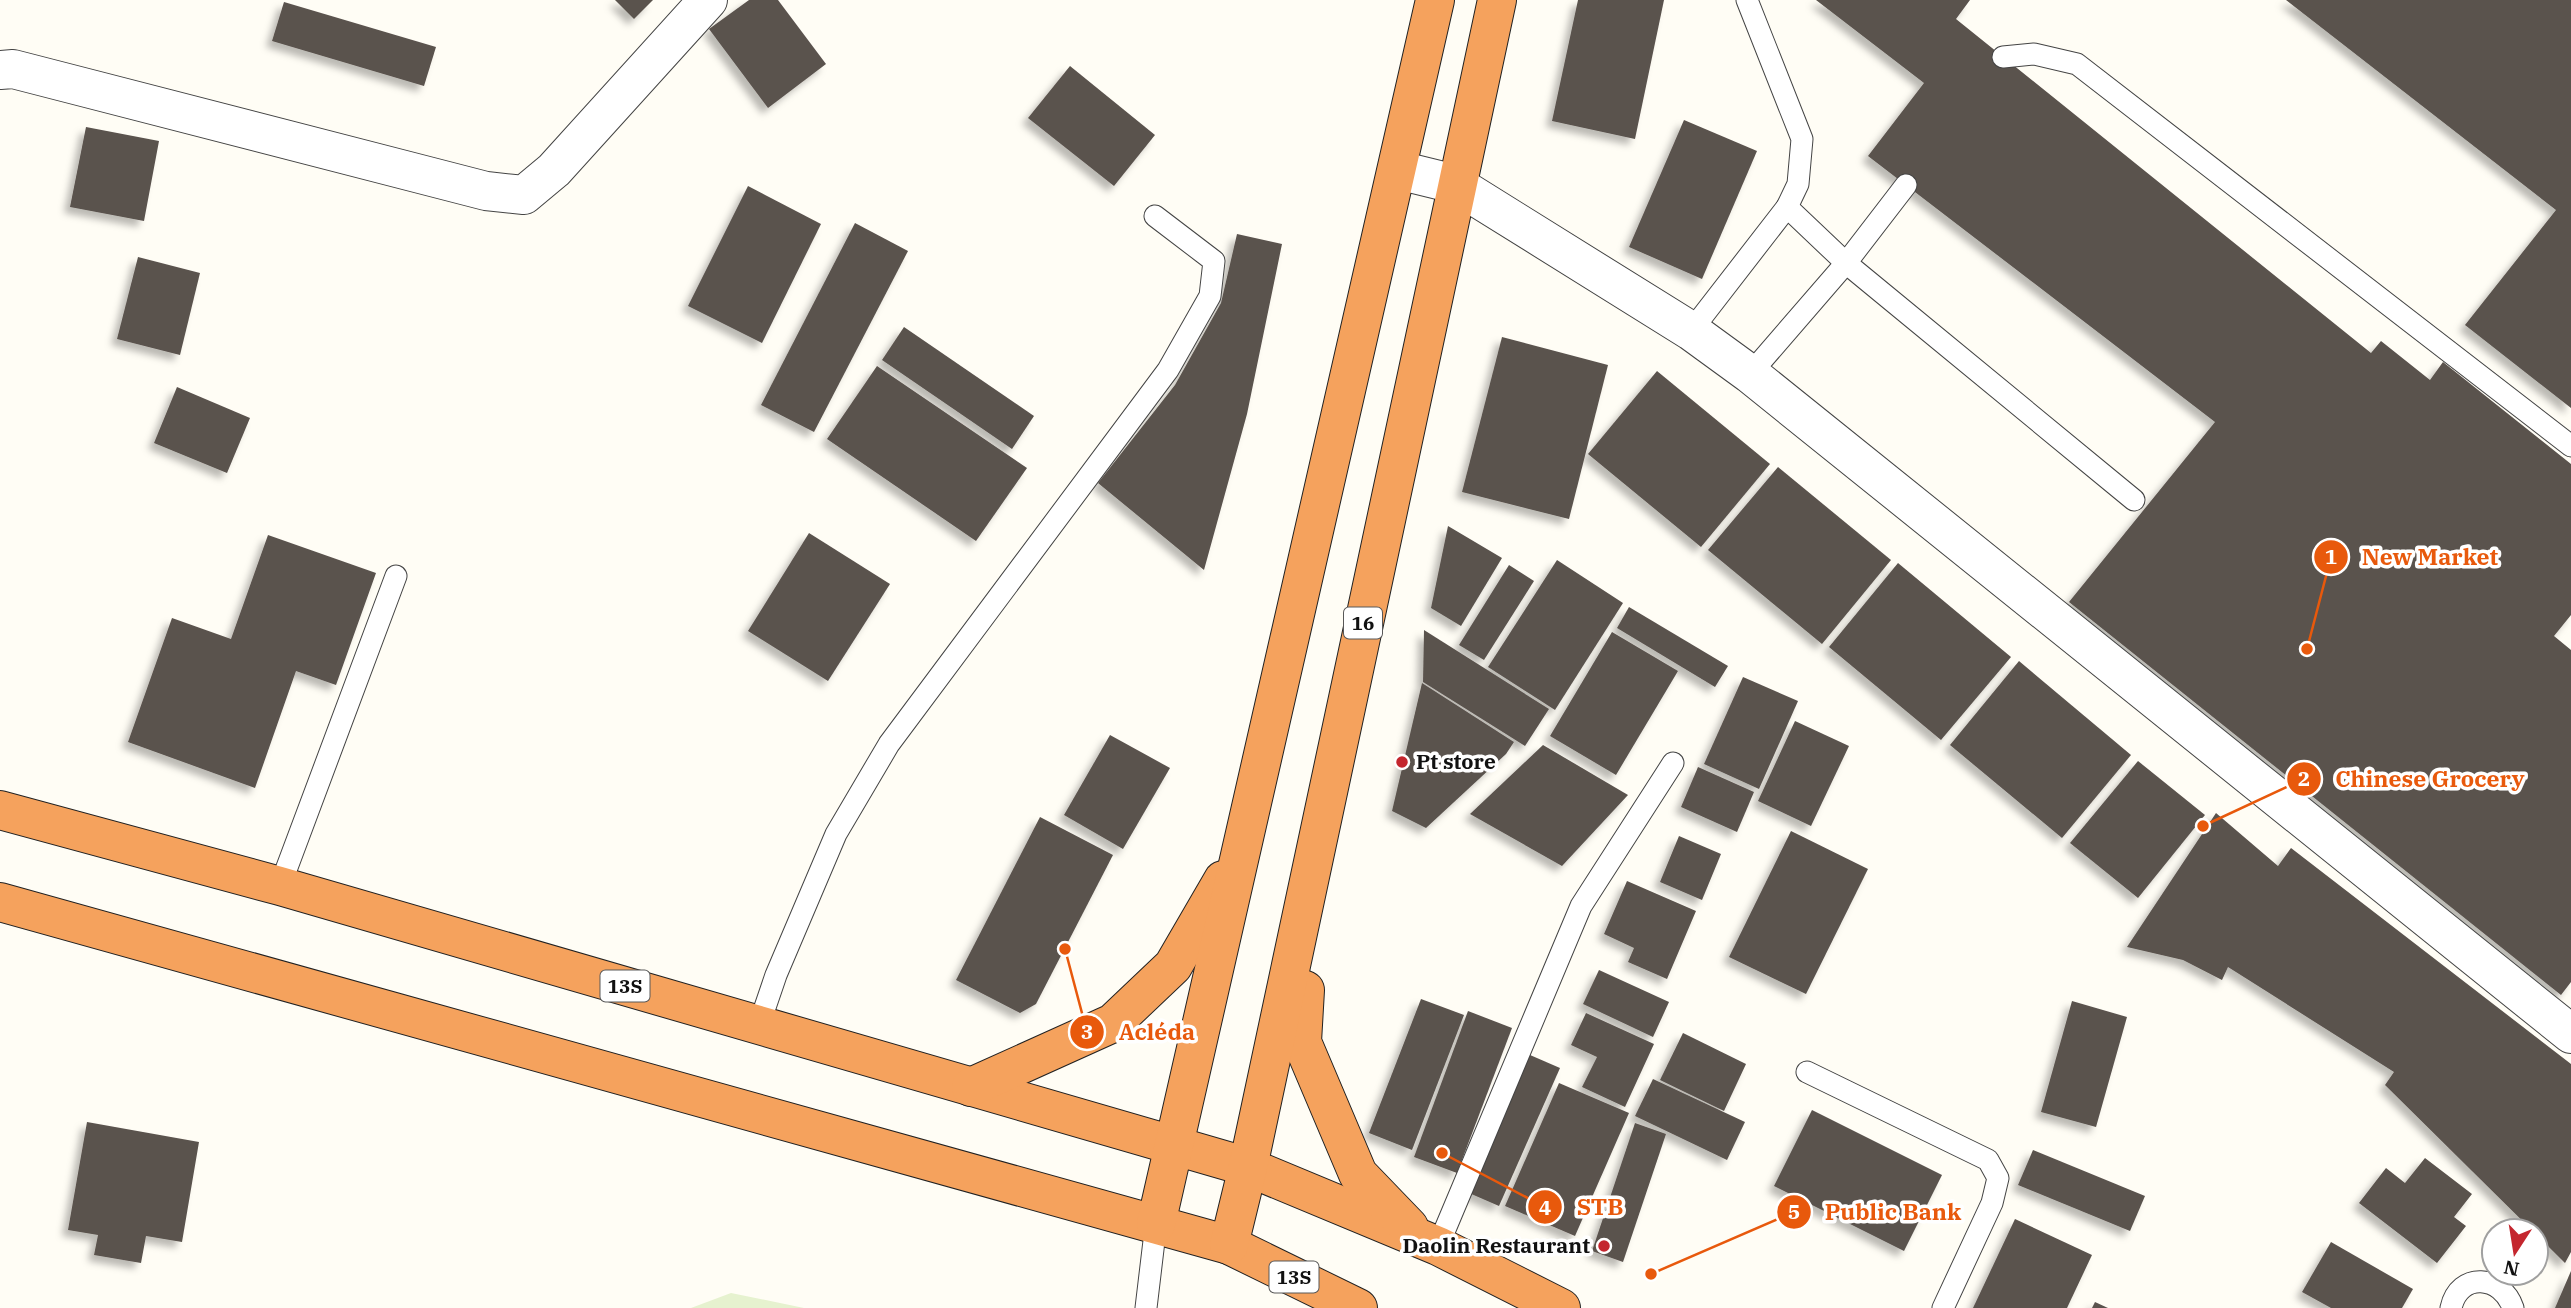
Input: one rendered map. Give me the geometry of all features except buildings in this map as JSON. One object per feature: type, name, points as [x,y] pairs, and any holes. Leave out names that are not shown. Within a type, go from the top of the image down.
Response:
[{"type":"highway","points":[[1156,1224],[1398,170],[1434,0]]},
{"type":"highway","name":"16","points":[[1229,1245],[1248,1167],[1455,184],[1497,0]]},
{"type":"highway","name":"13S","points":[[0,810],[280,886],[1248,1167],[1429,1242],[1561,1308]]},
{"type":"highway","points":[[971,1087],[1113,1023],[1173,966],[1243,841]]},
{"type":"highway","points":[[1312,866],[1302,1042],[1358,1174],[1429,1242]]},
{"type":"highway","name":"13S","points":[[0,902],[1229,1245],[1358,1308]]},
{"type":"street","points":[[0,71],[13,69],[486,191],[524,195],[554,170],[708,0]]},
{"type":"street","points":[[1398,170],[1455,184],[1691,331],[1750,374],[2571,1034]]},
{"type":"lane","points":[[1691,331],[1787,207],[1798,184],[1802,139],[1747,0]]},
{"type":"lane","points":[[2003,57],[2034,54],[2077,65],[2571,446]]},
{"type":"lane","points":[[1750,374],[1846,262],[1906,185]]},
{"type":"lane","points":[[1787,207],[1846,262],[2134,500]]},
{"type":"lane","points":[[759,1025],[776,975],[836,834],[889,744],[1168,370],[1210,296],[1214,261],[1155,216]]},
{"type":"lane","points":[[280,886],[396,576]]},
{"type":"lane","points":[[1429,1242],[1581,906],[1672,763]]},
{"type":"lane","points":[[1807,1072],[1989,1160],[1998,1178],[1992,1203],[1943,1308]]},
{"type":"lane","points":[[1146,1308],[1156,1224]]},
{"type":"lane","points":[[2451,1308],[2458,1293],[2465,1286],[2486,1281],[2505,1290],[2513,1308]]},
{"type":"green space","points":[[731,1293],[804,1308],[691,1308]]},
{"type":"place","name":"New Market","points":[[2307,649]]},
{"type":"place","name":"Pt store","points":[[1402,762]]},
{"type":"place","name":"Chinese Grocery","points":[[2203,826]]},
{"type":"place","name":"Acléda","points":[[1065,949]]},
{"type":"place","name":"STB","points":[[1442,1153]]},
{"type":"place","name":"Daolin Restaurant","points":[[1604,1246]]},
{"type":"place","name":"Public Bank","points":[[1651,1274]]}]
